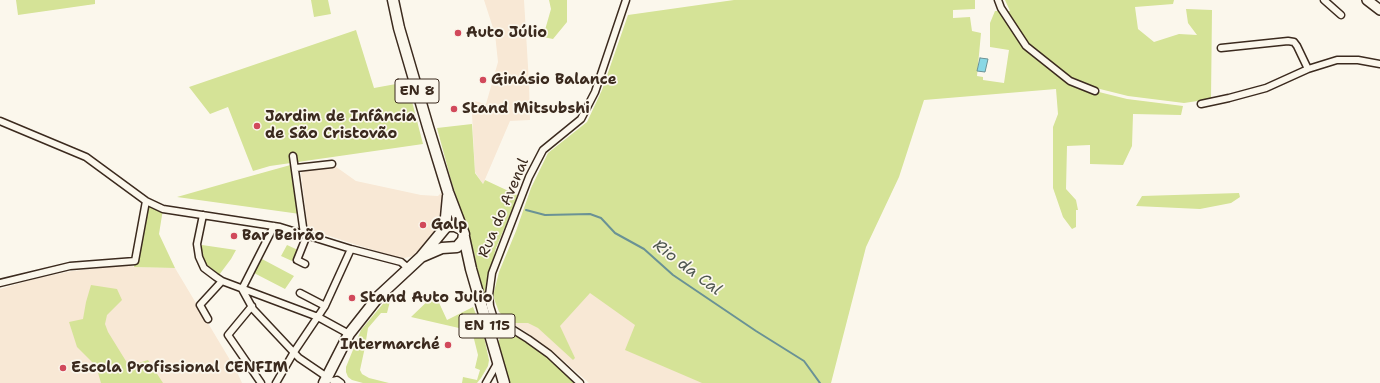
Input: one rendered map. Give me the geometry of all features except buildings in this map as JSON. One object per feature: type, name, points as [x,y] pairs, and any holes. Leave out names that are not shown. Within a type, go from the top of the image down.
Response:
[{"type":"main road","name":"EN 8","points":[[392,0],[448,192],[463,233]]},
{"type":"main road","name":"EN 8","points":[[448,192],[442,239],[446,245],[452,247]]},
{"type":"main road","points":[[332,382],[346,353],[352,336],[351,332],[379,296],[421,256],[448,226],[455,226],[463,233],[460,245],[421,256]]},
{"type":"main road","name":"EN 115","points":[[463,233],[471,269],[491,324],[504,383]]},
{"type":"main road","name":"EN 115","points":[[452,247],[471,269]]},
{"type":"street","name":"Rua do Avenal","points":[[491,324],[489,295],[492,273],[529,177],[543,150],[581,118],[595,92],[626,0]]},
{"type":"street","points":[[998,0],[1001,8],[1026,46],[1070,81],[1095,91]]},
{"type":"street","points":[[1324,0],[1341,15]]},
{"type":"street","points":[[1368,0],[1380,10]]},
{"type":"street","points":[[1221,48],[1288,40],[1294,42],[1297,46],[1308,69]]},
{"type":"street","points":[[1201,104],[1266,88],[1308,69],[1337,60],[1358,60],[1380,64]]},
{"type":"street","points":[[0,121],[86,157],[146,201],[163,209],[274,226],[401,262],[408,268]]},
{"type":"street","points":[[293,156],[306,235],[297,260],[306,264]]},
{"type":"street","points":[[296,168],[332,164]]},
{"type":"street","points":[[0,283],[70,266],[135,261],[146,201]]},
{"type":"street","points":[[203,215],[197,244],[199,257],[204,268],[222,280],[318,317],[351,332]]},
{"type":"street","points":[[242,288],[274,226]]},
{"type":"street","points":[[276,383],[294,352],[325,306],[351,249]]},
{"type":"street","points":[[208,318],[200,305],[222,280]]},
{"type":"street","points":[[242,288],[252,306],[299,358],[332,382]]},
{"type":"street","points":[[300,293],[325,306]]},
{"type":"street","points":[[252,306],[228,335],[261,383]]},
{"type":"street","points":[[491,324],[504,324],[533,343],[549,354],[580,383]]},
{"type":"street","points":[[486,383],[498,361]]},
{"type":"shaded area","points":[[484,0],[524,0],[530,120],[510,121],[483,184],[475,172],[472,114],[474,101],[486,104],[498,62],[495,34]]},
{"type":"shaded area","points":[[332,164],[356,181],[421,195],[438,196],[442,192],[443,215],[440,227],[413,256],[405,258],[395,257],[308,229],[301,174],[302,170]]},
{"type":"shaded area","points":[[130,265],[134,267],[175,268],[236,370],[242,383],[0,383],[0,289],[34,279],[72,271]]},
{"type":"shaded area","points":[[592,278],[744,383],[589,383],[551,350],[512,323],[528,323]]},
{"type":"green space","points":[[16,0],[95,0],[95,4],[18,15]]},
{"type":"green space","points":[[311,0],[328,0],[331,14],[314,17]]},
{"type":"green space","points":[[549,0],[567,0],[567,22],[553,39],[543,37],[551,9]]},
{"type":"green space","points":[[734,0],[975,0],[975,9],[953,10],[953,18],[970,17],[972,31],[981,33],[977,76],[983,77],[983,80],[1004,83],[1009,50],[990,47],[990,23],[995,11],[1010,11],[1005,0],[1174,0],[1173,4],[1135,7],[1138,29],[1154,42],[1179,34],[1197,35],[1188,23],[1186,9],[1212,10],[1211,99],[1184,103],[1128,96],[1096,88],[1074,78],[1069,80],[1095,91],[1127,99],[1183,106],[1181,115],[1133,114],[1132,146],[1123,165],[1090,164],[1090,145],[1067,146],[1066,189],[1076,200],[1078,210],[1076,210],[1076,227],[1072,229],[1063,217],[1053,188],[1053,127],[1058,114],[1056,89],[924,100],[899,177],[866,247],[831,383],[702,383],[625,350],[635,325],[590,293],[560,326],[575,358],[573,360],[538,328],[528,323],[512,323],[499,312],[493,296],[499,272],[516,231],[531,188],[548,153],[587,122],[602,90],[628,15]]},
{"type":"green space","points":[[356,30],[374,88],[407,82],[423,144],[270,166],[253,171],[228,107],[210,114],[189,87]]},
{"type":"green space","points":[[472,124],[475,173],[483,184],[485,180],[517,195],[496,248],[486,284],[485,296],[491,315],[489,316],[482,293],[474,252],[451,180],[437,128]]},
{"type":"green space","points":[[294,164],[300,214],[177,197],[233,181]]},
{"type":"green space","points":[[1239,193],[1240,197],[1231,203],[1200,209],[1136,206],[1142,196]]},
{"type":"green space","points":[[146,201],[163,209],[159,234],[175,268],[134,267]]},
{"type":"green space","points":[[202,245],[236,250],[219,275],[206,264],[201,251]]},
{"type":"green space","points":[[287,245],[298,250],[292,261],[281,256]]},
{"type":"green space","points":[[262,259],[294,276],[285,289],[254,273]]},
{"type":"green space","points":[[91,285],[117,289],[122,300],[107,315],[105,324],[108,332],[129,366],[148,360],[163,383],[101,383],[96,366],[77,347],[69,322],[83,319]]},
{"type":"green space","points":[[435,294],[447,320],[473,307],[483,332],[489,360],[488,366],[477,383],[462,383],[463,377],[477,380],[480,370],[475,368],[478,355],[472,331],[411,317]]},
{"type":"green space","points":[[387,299],[390,301],[387,313],[381,313],[368,328],[360,370],[362,374],[369,378],[389,383],[363,383],[352,380],[348,377],[346,367],[361,330]]},
{"type":"green space","points":[[512,335],[522,338],[546,355],[576,383],[509,383],[498,342],[501,336]]},
{"type":"water","points":[[980,58],[988,59],[985,72],[977,71]]},
{"type":"waterway","name":"Rio da Cal","points":[[526,210],[545,215],[590,214],[601,218],[615,233],[644,249],[673,275],[756,331],[804,361],[820,383]]},
{"type":"place","name":"Auto Júlio","points":[[458,33]]},
{"type":"place","name":"Ginásio Balance","points":[[483,80]]},
{"type":"place","name":"Stand Mitsubshi","points":[[454,109]]},
{"type":"place","name":"Jardim de Infância de São Cristovão","points":[[257,126]]},
{"type":"place","name":"Galp","points":[[423,225]]},
{"type":"place","name":"Bar Beirão","points":[[234,236]]},
{"type":"place","name":"Stand Auto Julio","points":[[352,298]]},
{"type":"place","name":"Intermarché","points":[[448,345]]},
{"type":"place","name":"Escola Profissional CENFIM","points":[[63,368]]}]
